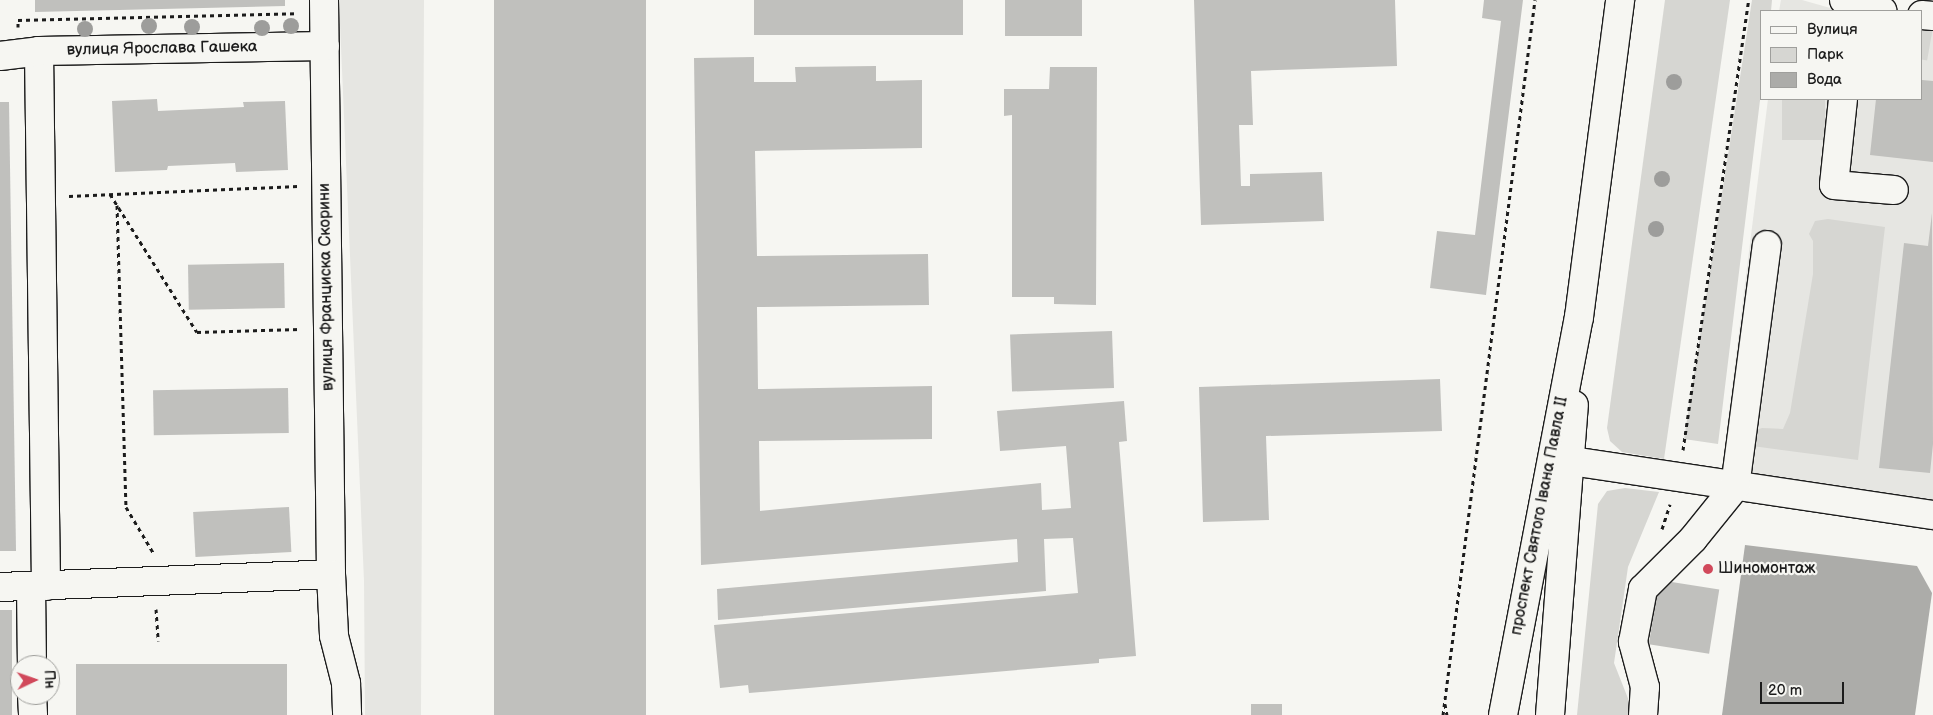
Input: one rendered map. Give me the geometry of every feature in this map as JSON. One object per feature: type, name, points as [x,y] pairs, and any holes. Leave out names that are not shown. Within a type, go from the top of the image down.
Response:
[{"type":"main road","name":"вулиця Франциска Скорини","points":[[324,0],[330,574],[334,636],[346,683],[347,715]]},
{"type":"main road","name":"проспект Святого Івана Павла II","points":[[1503,715],[1579,317],[1620,0]]},
{"type":"main road","points":[[1849,5],[1876,10]]},
{"type":"main road","name":"вулиця Ярослава Гашека","points":[[0,56],[39,51],[325,46]]},
{"type":"main road","points":[[33,655],[39,586],[39,51]]},
{"type":"main road","points":[[1843,100],[1834,185],[1894,190]]},
{"type":"main road","points":[[1644,715],[1645,687],[1633,642],[1643,589],[1693,539],[1735,487],[1767,244]]},
{"type":"main road","name":"проспект Святого Івана Павла II","points":[[1550,715],[1571,461],[1579,317]]},
{"type":"main road","points":[[1571,461],[1735,487],[1933,515]]},
{"type":"main road","points":[[0,587],[330,574]]},
{"type":"path","points":[[1443,715],[1534,0]]},
{"type":"path","points":[[1682,454],[1749,0]]},
{"type":"path","points":[[18,20],[299,13]]},
{"type":"path","points":[[75,195],[292,186]]},
{"type":"path","points":[[110,194],[197,332],[306,329]]},
{"type":"path","points":[[117,204],[126,507],[169,580]]},
{"type":"path","points":[[1444,698],[1447,715]]},
{"type":"shaded area","points":[[339,0],[424,0],[421,715],[365,715],[364,581]]},
{"type":"shaded area","points":[[1781,0],[1802,0],[1837,10],[1779,10]]},
{"type":"shaded area","points":[[1923,24],[1933,25],[1933,500],[1721,476],[1768,100],[1923,100]]},
{"type":"green space","points":[[1665,0],[1730,0],[1664,459],[1622,452],[1610,441],[1607,428]]},
{"type":"green space","points":[[1752,0],[1772,0],[1771,10],[1760,10],[1760,100],[1718,444],[1684,439]]},
{"type":"green space","points":[[1923,26],[1933,28],[1927,60],[1923,60]]},
{"type":"green space","points":[[1782,100],[1825,100],[1825,140],[1782,140]]},
{"type":"green space","points":[[1828,219],[1885,227],[1858,460],[1745,445],[1751,432],[1762,428],[1783,429],[1790,413],[1813,274],[1813,241],[1809,234],[1815,221]]},
{"type":"green space","points":[[1625,488],[1659,492],[1628,567],[1614,663],[1631,706],[1630,715],[1577,715],[1598,504],[1607,491]]},
{"type":"water","points":[[1745,545],[1917,566],[1932,593],[1915,715],[1722,715]]},
{"type":"building","points":[[35,0],[285,0],[285,6],[35,12]]},
{"type":"building","points":[[494,0],[646,0],[646,715],[494,715]]},
{"type":"building","points":[[754,0],[963,0],[963,35],[754,35]]},
{"type":"building","points":[[1005,0],[1082,0],[1082,36],[1005,36]]},
{"type":"building","points":[[1194,0],[1395,0],[1397,66],[1251,71],[1253,125],[1239,125],[1241,186],[1250,186],[1250,174],[1322,172],[1324,221],[1201,225]]},
{"type":"building","points":[[1484,0],[1523,0],[1486,295],[1430,288],[1437,231],[1475,235],[1501,21],[1482,18]]},
{"type":"building","points":[[754,57],[754,82],[796,82],[795,67],[876,66],[876,81],[922,80],[922,148],[755,151],[757,256],[928,254],[929,305],[757,307],[758,389],[932,386],[932,439],[759,441],[760,511],[1041,483],[1042,510],[1071,508],[1066,446],[1000,451],[997,411],[1124,401],[1127,441],[1119,442],[1136,656],[1099,659],[1099,663],[749,693],[748,685],[720,688],[714,625],[1078,593],[1073,538],[1044,539],[1046,591],[718,620],[717,589],[1018,562],[1017,539],[701,565],[694,58]]},
{"type":"building","points":[[1050,67],[1097,67],[1096,305],[1054,304],[1054,297],[1012,297],[1012,115],[1004,116],[1004,89],[1049,89]]},
{"type":"building","points":[[1923,80],[1933,81],[1933,162],[1870,155],[1876,100],[1923,100]]},
{"type":"building","points":[[157,99],[158,111],[244,107],[243,102],[285,101],[288,170],[236,172],[235,163],[168,166],[167,170],[115,172],[112,101]]},
{"type":"building","points":[[0,102],[9,102],[16,551],[0,551]]},
{"type":"building","points":[[1932,213],[1933,444],[1930,473],[1879,468],[1904,243],[1928,246]]},
{"type":"building","points":[[284,263],[285,308],[189,310],[188,265]]},
{"type":"building","points":[[1112,331],[1114,388],[1012,392],[1010,335]]},
{"type":"building","points":[[1440,379],[1442,431],[1266,436],[1269,520],[1203,522],[1199,387]]},
{"type":"building","points":[[288,388],[289,433],[154,435],[153,390]]},
{"type":"building","points":[[289,507],[291,552],[195,557],[193,512]]},
{"type":"building","points":[[1659,580],[1719,590],[1709,654],[1649,644]]},
{"type":"building","points":[[0,610],[12,610],[10,705],[12,705],[12,715],[0,715]]},
{"type":"building","points":[[76,664],[287,664],[287,715],[76,715]]},
{"type":"building","points":[[1251,704],[1282,704],[1282,715],[1251,715]]},
{"type":"place","name":"Шиномонтаж","points":[[1708,569]]}]
